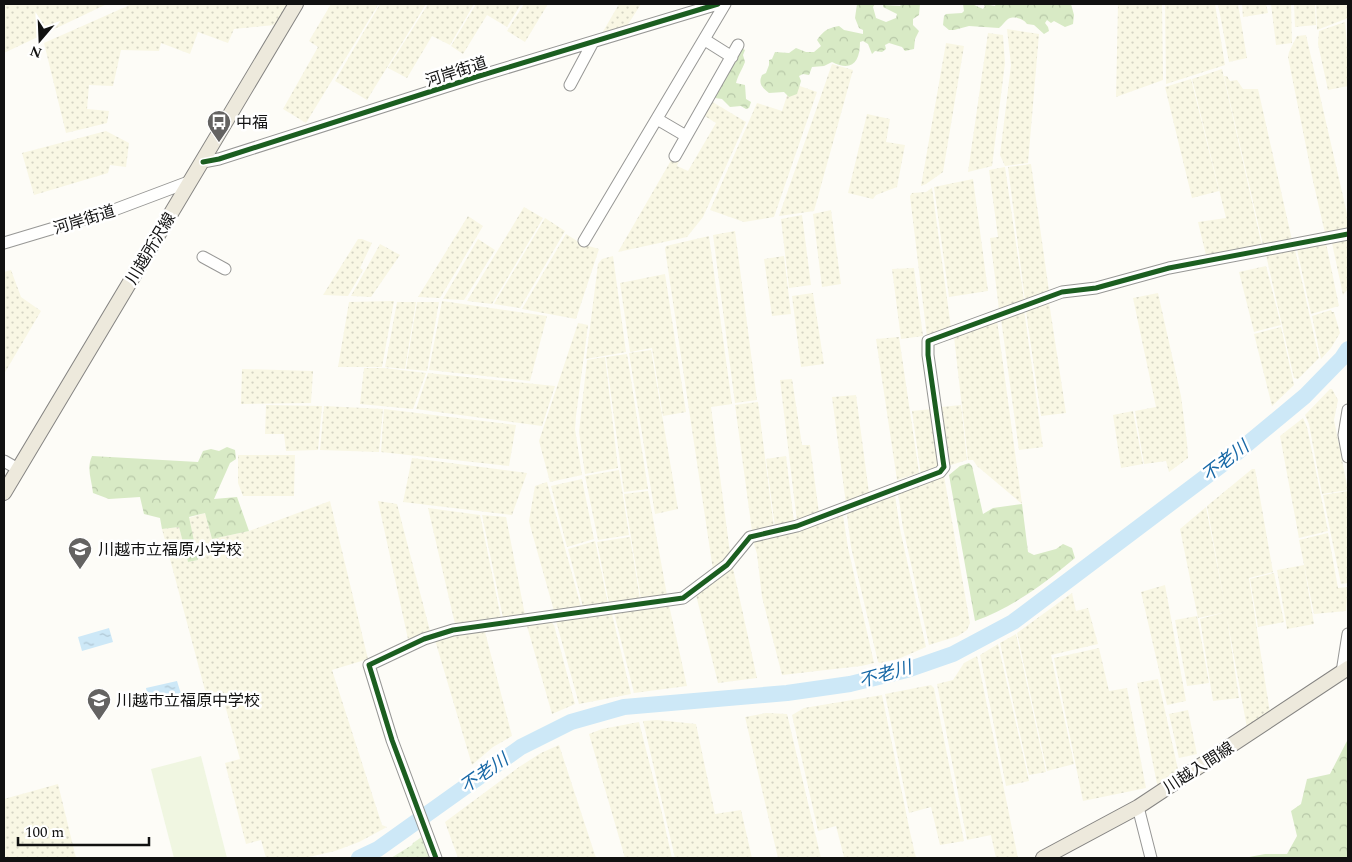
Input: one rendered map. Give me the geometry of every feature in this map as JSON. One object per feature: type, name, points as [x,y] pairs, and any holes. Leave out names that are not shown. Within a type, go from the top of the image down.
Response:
[{"type":"main road","name":"川越所沢線","points":[[4,493],[296,4]]},
{"type":"main road","name":"川越入間線","points":[[1043,858],[1138,807],[1345,670]]},
{"type":"street","name":"河岸街道","points":[[203,162],[219,160],[718,4]]},
{"type":"street","points":[[584,242],[725,4]]},
{"type":"street","points":[[705,40],[732,57]]},
{"type":"street","points":[[570,85],[593,42]]},
{"type":"street","points":[[675,156],[738,45]]},
{"type":"street","points":[[657,120],[686,136]]},
{"type":"street","name":"河岸街道","points":[[4,243],[114,210],[191,181]]},
{"type":"street","points":[[436,858],[392,740],[369,665],[424,639],[454,630],[683,598],[727,565],[750,537],[785,530],[811,522],[940,472],[944,467],[928,355],[928,341],[1062,292],[1096,288],[1168,268],[1348,234]]},
{"type":"street","points":[[203,257],[225,269]]},
{"type":"street","points":[[1348,410],[1344,434],[1348,457]]},
{"type":"street","points":[[4,461],[18,469]]},
{"type":"street","points":[[1345,670],[1348,634]]},
{"type":"street","points":[[1138,807],[1151,858]]},
{"type":"shaded area","points":[[4,4],[107,4],[4,53]]},
{"type":"shaded area","points":[[132,4],[288,4],[275,25],[234,29],[228,43],[198,32],[190,54],[161,43],[159,51],[121,50],[113,86],[89,85],[87,109],[109,111],[107,123],[66,133],[44,43]]},
{"type":"shaded area","points":[[331,4],[378,5],[306,123],[283,109],[318,47],[309,41]]},
{"type":"shaded area","points":[[380,4],[426,4],[367,100],[335,81]]},
{"type":"shaded area","points":[[428,4],[474,4],[450,45],[432,36],[407,78],[388,68]]},
{"type":"shaded area","points":[[476,4],[521,4],[507,27],[487,15],[463,54],[451,46]]},
{"type":"shaded area","points":[[524,4],[548,4],[525,42],[507,31]]},
{"type":"shaded area","points":[[619,4],[641,4],[627,26],[601,35]]},
{"type":"shaded area","points":[[1118,4],[1162,4],[1163,80],[1116,97]]},
{"type":"shaded area","points":[[1165,4],[1215,4],[1225,65],[1166,84]]},
{"type":"shaded area","points":[[1218,4],[1238,4],[1247,58],[1229,62]]},
{"type":"shaded area","points":[[1242,4],[1266,4],[1268,13],[1243,17]]},
{"type":"shaded area","points":[[1271,4],[1291,4],[1292,43],[1276,45]]},
{"type":"shaded area","points":[[1294,4],[1315,4],[1316,25],[1295,27]]},
{"type":"shaded area","points":[[1316,4],[1348,4],[1348,18],[1317,30]]},
{"type":"shaded area","points":[[1345,22],[1348,86],[1328,90],[1318,44],[1319,31]]},
{"type":"shaded area","points":[[1007,29],[1039,34],[1028,163],[1005,166],[1000,155],[1011,65]]},
{"type":"shaded area","points":[[988,33],[1003,35],[1005,63],[992,166],[968,172]]},
{"type":"shaded area","points":[[1306,35],[1348,218],[1348,229],[1325,233],[1288,57],[1297,36]]},
{"type":"shaded area","points":[[946,43],[964,46],[943,172],[921,186]]},
{"type":"shaded area","points":[[832,64],[853,70],[814,211],[779,216]]},
{"type":"shaded area","points":[[1222,69],[1262,246],[1206,255],[1198,222],[1226,218],[1192,79]]},
{"type":"shaded area","points":[[1224,76],[1227,76],[1230,81],[1237,80],[1243,89],[1258,89],[1292,240],[1263,245]]},
{"type":"shaded area","points":[[1191,79],[1219,191],[1192,198],[1165,87]]},
{"type":"shaded area","points":[[791,83],[817,92],[774,217],[744,222],[710,210],[757,103],[782,111]]},
{"type":"shaded area","points":[[711,101],[746,122],[703,217],[687,237],[618,252],[673,157],[679,161],[677,166],[688,171],[716,123],[703,115]]},
{"type":"shaded area","points":[[867,114],[890,119],[886,142],[905,145],[897,187],[876,195],[873,199],[848,193]]},
{"type":"shaded area","points":[[106,131],[129,143],[126,167],[110,165],[108,173],[34,195],[22,153]]},
{"type":"shaded area","points":[[1031,164],[1049,291],[1025,300],[1008,167]]},
{"type":"shaded area","points":[[1005,167],[1024,300],[999,309],[990,238],[998,237],[989,170]]},
{"type":"shaded area","points":[[973,179],[988,291],[949,297],[934,187]]},
{"type":"shaded area","points":[[932,188],[951,328],[927,337],[910,196],[912,193],[926,192]]},
{"type":"shaded area","points":[[524,207],[543,218],[492,304],[467,301]]},
{"type":"shaded area","points":[[831,210],[841,284],[822,287],[813,214]]},
{"type":"shaded area","points":[[802,215],[811,285],[789,288],[781,219]]},
{"type":"shaded area","points":[[468,216],[483,226],[440,298],[418,297]]},
{"type":"shaded area","points":[[545,218],[565,231],[520,308],[494,304]]},
{"type":"shaded area","points":[[735,231],[757,400],[735,403],[713,235]]},
{"type":"shaded area","points":[[566,234],[582,244],[599,249],[576,319],[522,309]]},
{"type":"shaded area","points":[[709,236],[732,404],[711,407],[730,553],[713,570],[665,249],[666,246]]},
{"type":"shaded area","points":[[358,239],[372,243],[360,268],[363,270],[348,296],[323,295]]},
{"type":"shaded area","points":[[478,239],[495,250],[464,300],[443,299]]},
{"type":"shaded area","points":[[1348,239],[1348,289],[1343,295],[1332,243]]},
{"type":"shaded area","points":[[1326,243],[1339,306],[1311,314],[1297,249]]},
{"type":"shaded area","points":[[380,244],[400,255],[371,297],[351,296]]},
{"type":"shaded area","points":[[1295,250],[1319,358],[1298,379],[1294,378],[1266,255]]},
{"type":"shaded area","points":[[613,256],[626,352],[586,359],[598,264],[602,259]]},
{"type":"shaded area","points":[[784,256],[791,314],[772,316],[764,259]]},
{"type":"shaded area","points":[[1266,266],[1281,325],[1254,332],[1239,272]]},
{"type":"shaded area","points":[[914,268],[923,336],[901,339],[892,269]]},
{"type":"shaded area","points":[[11,270],[21,297],[41,311],[4,374],[4,272]]},
{"type":"shaded area","points":[[665,274],[686,412],[663,416],[652,348],[630,352],[620,283]]},
{"type":"shaded area","points":[[813,293],[824,364],[801,367],[792,296]]},
{"type":"shaded area","points":[[1158,293],[1181,396],[1188,458],[1169,472],[1166,461],[1144,464],[1135,411],[1156,407],[1133,298]]},
{"type":"shaded area","points":[[394,301],[382,367],[338,367],[349,302]]},
{"type":"shaded area","points":[[442,301],[547,316],[530,381],[429,370]]},
{"type":"shaded area","points":[[397,302],[416,302],[405,369],[385,367]]},
{"type":"shaded area","points":[[417,302],[439,302],[427,371],[406,369]]},
{"type":"shaded area","points":[[1049,302],[1066,413],[1041,416],[1026,311]]},
{"type":"shaded area","points":[[1024,310],[1043,447],[1019,450],[1001,319]]},
{"type":"shaded area","points":[[1331,310],[1334,312],[1340,333],[1331,348],[1321,359],[1312,316]]},
{"type":"shaded area","points":[[997,320],[1022,504],[977,466],[973,460],[968,460],[954,337]]},
{"type":"shaded area","points":[[578,323],[588,325],[575,429],[582,475],[550,482],[539,441]]},
{"type":"shaded area","points":[[1281,327],[1294,385],[1272,406],[1254,334]]},
{"type":"shaded area","points":[[899,337],[919,473],[897,480],[876,339]]},
{"type":"shaded area","points":[[651,350],[678,509],[655,514],[629,353]]},
{"type":"shaded area","points":[[627,354],[648,489],[624,492],[606,357]]},
{"type":"shaded area","points":[[605,357],[618,468],[585,474],[579,432],[587,360]]},
{"type":"shaded area","points":[[364,368],[384,368],[426,373],[413,409],[360,404]]},
{"type":"shaded area","points":[[242,369],[313,371],[311,403],[241,404]]},
{"type":"shaded area","points":[[428,373],[555,386],[542,426],[416,409]]},
{"type":"shaded area","points":[[792,379],[802,445],[810,445],[819,513],[797,522],[780,380]]},
{"type":"shaded area","points":[[1332,389],[1338,400],[1334,420],[1348,490],[1322,494],[1309,424],[1305,415]]},
{"type":"shaded area","points":[[856,395],[869,493],[846,504],[832,397]]},
{"type":"shaded area","points":[[758,402],[774,528],[752,531],[735,405]]},
{"type":"shaded area","points":[[266,405],[322,406],[318,450],[286,451],[284,434],[265,434]]},
{"type":"shaded area","points":[[961,405],[967,460],[948,466],[941,407]]},
{"type":"shaded area","points":[[324,406],[383,409],[379,452],[320,450]]},
{"type":"shaded area","points":[[384,409],[516,425],[509,466],[381,452]]},
{"type":"shaded area","points":[[932,409],[938,465],[937,468],[921,475],[912,411]]},
{"type":"shaded area","points":[[1133,411],[1143,464],[1121,468],[1113,415]]},
{"type":"shaded area","points":[[1303,418],[1307,427],[1328,531],[1299,538],[1280,436]]},
{"type":"shaded area","points":[[238,455],[295,455],[294,496],[243,496],[238,483]]},
{"type":"shaded area","points":[[786,456],[794,522],[775,527],[766,459]]},
{"type":"shaded area","points":[[412,458],[527,473],[512,515],[403,502]]},
{"type":"shaded area","points":[[1252,469],[1255,469],[1273,572],[1249,578],[1270,713],[1247,728],[1227,618],[1239,698],[1213,701],[1200,619],[1226,612],[1198,618],[1180,529],[1206,507],[1225,606],[1207,506]]},
{"type":"shaded area","points":[[619,470],[629,535],[598,540],[585,476]]},
{"type":"shaded area","points":[[944,476],[970,623],[967,630],[958,636],[929,645],[903,528],[898,493]]},
{"type":"shaded area","points":[[582,479],[594,539],[567,547],[551,486]]},
{"type":"shaded area","points":[[547,482],[581,607],[554,611],[531,529],[529,521],[535,486]]},
{"type":"shaded area","points":[[648,491],[667,595],[641,599],[624,494]]},
{"type":"shaded area","points":[[1348,491],[1348,583],[1341,584],[1323,495]]},
{"type":"shaded area","points":[[893,494],[895,495],[900,529],[926,647],[898,659],[880,663],[878,662],[851,547],[847,513]]},
{"type":"shaded area","points":[[330,501],[368,659],[332,670],[382,825],[387,827],[359,842],[335,851],[309,857],[266,858],[261,840],[246,844],[225,763],[240,759],[221,691],[206,694],[162,529],[179,527],[188,562],[198,560],[189,518],[205,513],[212,539],[249,531]]},
{"type":"shaded area","points":[[378,501],[397,504],[430,631],[408,639]]},
{"type":"shaded area","points":[[428,508],[480,515],[501,618],[455,624]]},
{"type":"shaded area","points":[[482,515],[506,517],[525,615],[503,618]]},
{"type":"shaded area","points":[[843,515],[848,548],[874,663],[782,675],[762,597],[755,541],[796,532]]},
{"type":"shaded area","points":[[1328,533],[1338,588],[1348,587],[1346,611],[1314,614],[1299,540]]},
{"type":"shaded area","points":[[630,537],[640,599],[609,603],[597,542]]},
{"type":"shaded area","points":[[595,541],[608,604],[583,607],[568,549]]},
{"type":"shaded area","points":[[1304,565],[1314,624],[1287,629],[1277,570]]},
{"type":"shaded area","points":[[733,568],[757,678],[718,683],[696,595]]},
{"type":"shaded area","points":[[1274,573],[1284,622],[1258,627],[1250,579]]},
{"type":"shaded area","points":[[1165,585],[1186,701],[1167,705],[1141,592]]},
{"type":"shaded area","points":[[1072,593],[1076,611],[1088,608],[1098,644],[1051,655],[1074,764],[1047,771],[1017,633]]},
{"type":"shaded area","points":[[669,605],[687,686],[634,693],[614,613]]},
{"type":"shaded area","points":[[612,614],[631,694],[579,704],[556,621]]},
{"type":"shaded area","points":[[1197,616],[1209,683],[1187,686],[1175,620]]},
{"type":"shaded area","points":[[551,622],[554,625],[575,704],[552,714],[527,626]]},
{"type":"shaded area","points":[[485,632],[512,736],[493,747],[472,765],[435,640],[453,635]]},
{"type":"shaded area","points":[[1016,634],[1046,772],[1029,775],[1000,643]]},
{"type":"shaded area","points":[[998,644],[1029,781],[1006,786],[980,655]]},
{"type":"shaded area","points":[[1099,648],[1109,691],[1127,688],[1146,788],[1083,801],[1054,658]]},
{"type":"shaded area","points":[[977,656],[1018,858],[996,858],[991,835],[967,840],[937,684],[953,680],[964,663]]},
{"type":"shaded area","points":[[1158,679],[1179,774],[1158,789],[1137,683]]},
{"type":"shaded area","points":[[931,685],[934,688],[964,841],[940,845],[931,807],[909,813],[885,694]]},
{"type":"shaded area","points":[[882,695],[916,858],[844,857],[836,826],[818,831],[792,715],[804,708]]},
{"type":"shaded area","points":[[1188,710],[1197,754],[1179,758],[1169,714]]},
{"type":"shaded area","points":[[766,713],[787,714],[821,858],[778,858],[745,717]]},
{"type":"shaded area","points":[[657,720],[696,724],[715,814],[741,810],[752,858],[675,858],[643,721]]},
{"type":"shaded area","points":[[639,722],[672,858],[625,858],[589,734],[602,729]]},
{"type":"shaded area","points":[[559,745],[596,858],[458,858],[445,822],[519,767],[541,753]]},
{"type":"shaded area","points":[[58,784],[76,858],[4,858],[4,799]]},
{"type":"green space","points":[[857,4],[875,4],[873,7],[876,18],[886,22],[896,18],[897,14],[883,7],[883,5],[920,4],[919,15],[913,19],[913,25],[919,31],[915,39],[914,49],[905,51],[902,47],[889,43],[885,45],[886,49],[882,52],[875,51],[872,54],[868,44],[863,41],[860,42],[860,49],[854,63],[845,66],[832,62],[824,66],[812,67],[809,75],[803,74],[799,76],[801,81],[797,94],[789,97],[784,92],[769,93],[763,87],[761,83],[762,75],[766,73],[769,60],[772,59],[775,52],[789,53],[796,48],[806,52],[814,52],[821,46],[817,40],[824,32],[839,26],[844,30],[863,34],[863,30],[859,28],[855,18]]},
{"type":"green space","points":[[963,4],[972,4],[983,9],[985,6],[983,4],[995,6],[996,4],[1071,4],[1074,15],[1073,24],[1065,27],[1054,21],[1051,23],[1047,20],[1045,23],[1049,31],[1044,34],[1034,25],[1027,24],[1018,18],[1013,18],[1008,19],[999,28],[969,26],[949,30],[943,25],[944,16],[946,14],[962,13],[964,11]]},
{"type":"green space","points":[[740,47],[745,50],[743,55],[745,62],[736,83],[745,85],[746,99],[751,102],[749,108],[746,109],[741,106],[730,107],[722,99],[715,98],[712,95]]},
{"type":"green space","points":[[227,447],[235,450],[236,459],[230,463],[214,499],[237,497],[249,531],[212,539],[205,513],[189,517],[198,560],[188,562],[179,527],[162,529],[160,518],[144,514],[140,497],[109,499],[93,493],[89,470],[92,456],[198,462],[203,451],[211,449],[219,451]]},
{"type":"green space","points":[[969,463],[972,466],[983,514],[993,508],[1022,504],[1028,552],[1034,555],[1056,549],[1063,544],[1072,548],[1075,558],[1028,594],[989,616],[975,621],[949,475],[960,466]]},
{"type":"green space","points":[[1347,741],[1348,858],[1244,858],[1265,854],[1287,854],[1297,836],[1291,811],[1301,804],[1307,779],[1330,774]]},
{"type":"green space","points":[[201,756],[227,858],[174,858],[151,769]]},
{"type":"green space","points":[[423,836],[432,858],[391,858],[412,845]]},
{"type":"water","points":[[109,628],[113,642],[82,651],[78,637]]},
{"type":"water","points":[[177,681],[181,694],[149,702],[146,688]]},
{"type":"waterway","name":"不老川","points":[[359,858],[378,849],[521,747],[571,722],[624,707],[787,693],[850,684],[907,670],[953,654],[1013,622],[1228,460],[1305,396],[1342,358],[1348,349]]},
{"type":"cycle path","points":[[203,162],[219,159],[476,77],[718,4]]},
{"type":"cycle path","points":[[436,858],[392,740],[369,665],[424,639],[453,630],[683,598],[727,565],[750,537],[797,526],[940,472],[944,467],[928,355],[928,341],[1062,292],[1096,288],[1169,268],[1348,234]]},
{"type":"place","name":"中福","points":[[219,143]]},
{"type":"place","name":"川越市立福原小学校","points":[[80,570]]},
{"type":"place","name":"川越市立福原中学校","points":[[99,721]]}]
